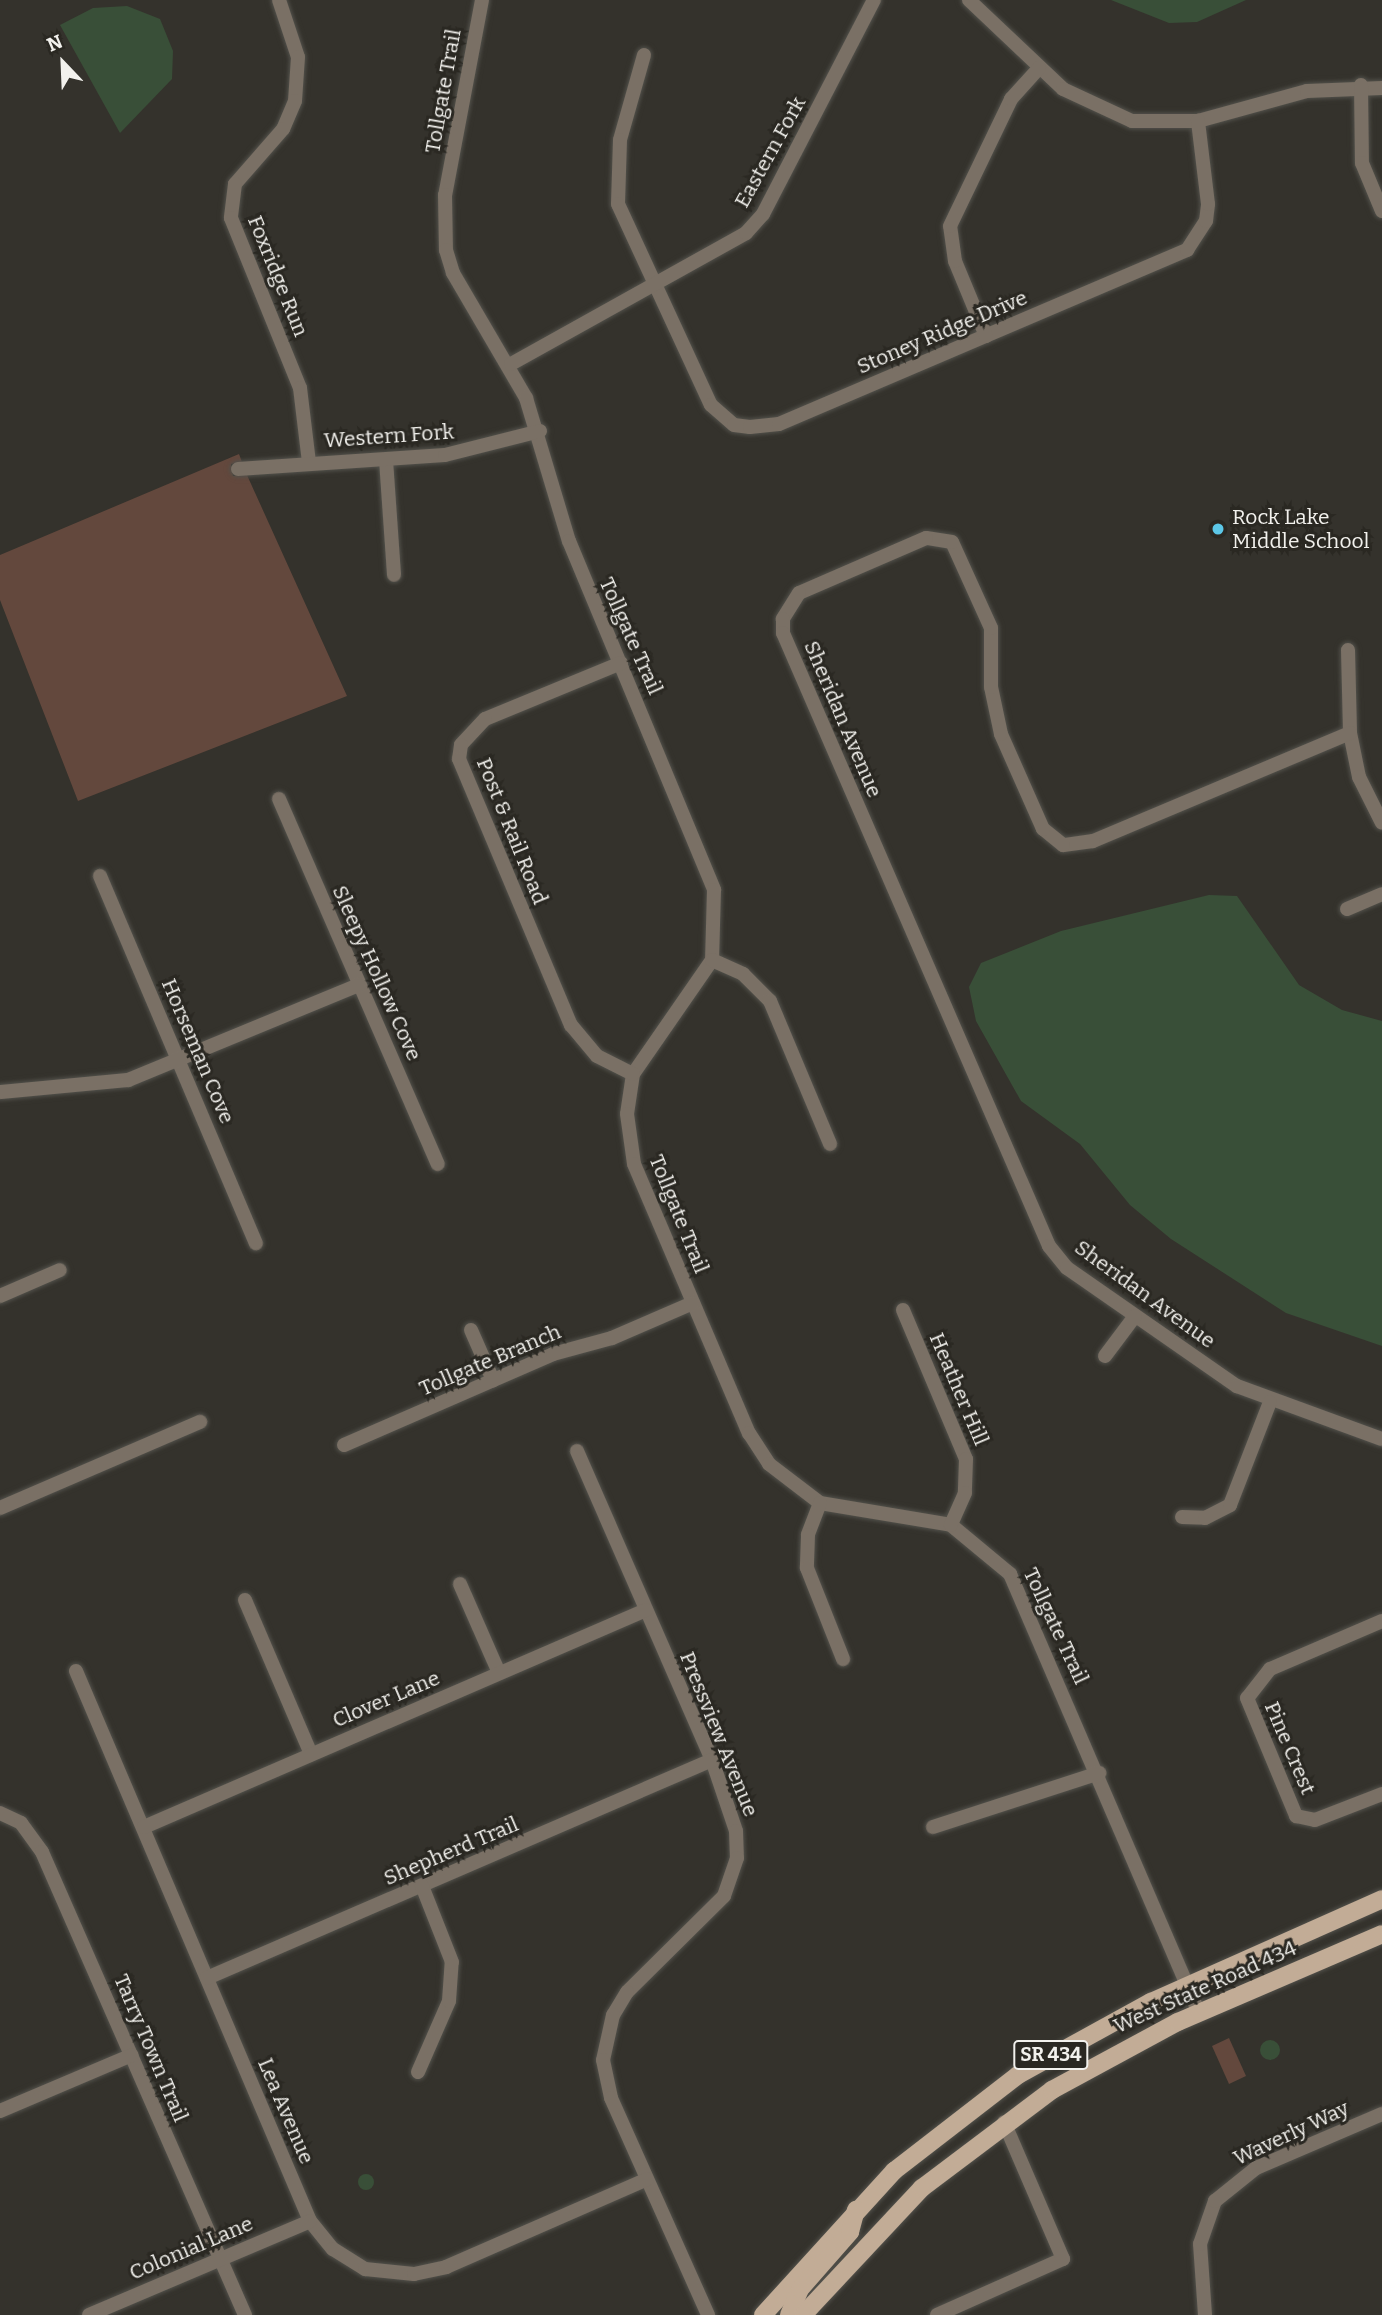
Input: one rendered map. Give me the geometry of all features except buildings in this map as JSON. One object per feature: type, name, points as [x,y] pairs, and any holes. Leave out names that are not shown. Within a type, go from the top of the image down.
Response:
[{"type":"main road","name":"SR 434","points":[[763,2315],[856,2207],[927,2142],[1016,2077],[1187,1985],[1382,1899]]},
{"type":"main road","name":"West State Road 434","points":[[803,2315],[877,2230],[1004,2122],[1092,2065],[1199,2012],[1382,1934]]},
{"type":"main road","points":[[789,2315],[800,2289],[850,2232],[856,2207]]},
{"type":"street","name":"Foxridge Run","points":[[279,0],[298,57],[295,101],[284,129],[235,184],[231,218],[300,388],[309,462]]},
{"type":"street","name":"Tollgate Trail","points":[[482,0],[443,229],[453,273],[511,364],[540,431],[569,541],[709,871],[716,907],[712,960],[633,1074],[627,1114],[634,1164],[758,1450],[781,1477],[820,1503],[951,1525],[998,1559],[1019,1588],[1199,2012]]},
{"type":"street","name":"Eastern Fork","points":[[511,364],[722,252],[763,214],[874,0]]},
{"type":"street","points":[[969,0],[1001,24],[1039,68],[1108,114],[1163,124],[1198,121],[1307,91],[1361,85],[1382,88]]},
{"type":"street","name":"Stoney Ridge Drive","points":[[644,55],[615,175],[627,232],[656,286],[711,405],[734,425],[750,428],[779,424],[1195,243],[1208,204],[1198,121]]},
{"type":"street","points":[[986,336],[955,261],[950,226],[1011,99],[1039,68]]},
{"type":"street","points":[[1361,85],[1362,163],[1382,211]]},
{"type":"street","name":"Western Fork","points":[[238,469],[309,462],[445,455],[540,431]]},
{"type":"street","points":[[386,460],[394,575]]},
{"type":"street","name":"Sheridan Avenue","points":[[1350,733],[1093,841],[1063,845],[1043,829],[1001,734],[991,687],[991,628],[952,542],[926,538],[799,593],[786,607],[783,633],[1049,1246],[1067,1268],[1135,1316],[1270,1402],[1382,1439]]},
{"type":"street","points":[[1348,650],[1350,733],[1359,777],[1382,824]]},
{"type":"street","name":"Post & Rail Road","points":[[621,663],[485,719],[461,745],[459,758],[570,1025],[597,1056],[633,1074]]},
{"type":"street","name":"Sleepy Hollow Cove","points":[[279,799],[438,1164]]},
{"type":"street","name":"Horseman Cove","points":[[100,876],[256,1243]]},
{"type":"street","points":[[1347,909],[1382,894]]},
{"type":"street","points":[[712,960],[743,974],[770,1001],[830,1144]]},
{"type":"street","points":[[0,1092],[98,1087],[179,1061],[358,985]]},
{"type":"street","points":[[0,1296],[60,1270]]},
{"type":"street","name":"Tollgate Branch","points":[[344,1445],[493,1380],[693,1303]]},
{"type":"street","name":"Heather Hill","points":[[903,1310],[966,1459],[965,1493],[951,1525]]},
{"type":"street","points":[[1105,1356],[1135,1316]]},
{"type":"street","points":[[471,1330],[493,1380]]},
{"type":"street","points":[[1182,1517],[1205,1518],[1230,1505],[1270,1402]]},
{"type":"street","points":[[0,1508],[200,1422]]},
{"type":"street","name":"Pressview Avenue","points":[[577,1451],[712,1760],[736,1831],[734,1875],[702,1924],[627,1992],[605,2039],[604,2077],[708,2315]]},
{"type":"street","points":[[820,1503],[808,1535],[807,1568],[844,1659]]},
{"type":"street","points":[[460,1584],[499,1673]]},
{"type":"street","points":[[245,1600],[311,1754]]},
{"type":"street","name":"Clover Lane","points":[[144,1827],[646,1610]]},
{"type":"street","name":"Pine Crest","points":[[1382,1620],[1270,1669],[1251,1686],[1249,1709],[1292,1808],[1306,1820],[1382,1794]]},
{"type":"street","name":"Lea Avenue","points":[[76,1671],[310,2221],[357,2265],[386,2275],[414,2274],[446,2267],[647,2179]]},
{"type":"street","name":"Shepherd Trail","points":[[207,1978],[712,1760]]},
{"type":"street","points":[[933,1827],[1099,1773]]},
{"type":"street","name":"Tarry Town Trail","points":[[0,1814],[21,1824],[42,1852],[219,2259],[246,2315]]},
{"type":"street","points":[[418,2072],[449,2001],[452,1962],[422,1886]]},
{"type":"street","points":[[0,2111],[132,2054]]},
{"type":"street","name":"Waverly Way","points":[[1205,2315],[1200,2244],[1214,2201],[1256,2168],[1382,2114]]},
{"type":"street","points":[[937,2315],[1063,2259],[1004,2122]]},
{"type":"street","name":"Colonial Lane","points":[[89,2315],[310,2221]]},
{"type":"shaded area","points":[[1111,0],[1246,0],[1197,22],[1169,23]]},
{"type":"shaded area","points":[[127,6],[160,19],[173,51],[172,79],[120,133],[60,25],[93,8]]},
{"type":"shaded area","points":[[239,454],[242,462],[231,464],[233,476],[247,475],[347,696],[78,801],[0,600],[0,555]]},
{"type":"shaded area","points":[[1209,895],[1237,896],[1299,985],[1342,1010],[1382,1021],[1382,1346],[1286,1313],[1171,1239],[1130,1205],[1080,1144],[1021,1101],[976,1021],[969,987],[981,963],[1061,931]]},
{"type":"shaded area","points":[[1229,2038],[1246,2076],[1229,2084],[1212,2046]]},
{"type":"shaded area","points":[[1270,2040],[1277,2043],[1280,2050],[1277,2057],[1270,2060],[1263,2057],[1260,2050],[1263,2043]]},
{"type":"shaded area","points":[[366,2174],[372,2176],[372,2188],[366,2190],[360,2188],[358,2182],[360,2176]]},
{"type":"place","name":"Rock Lake Middle School","points":[[1218,529]]}]
